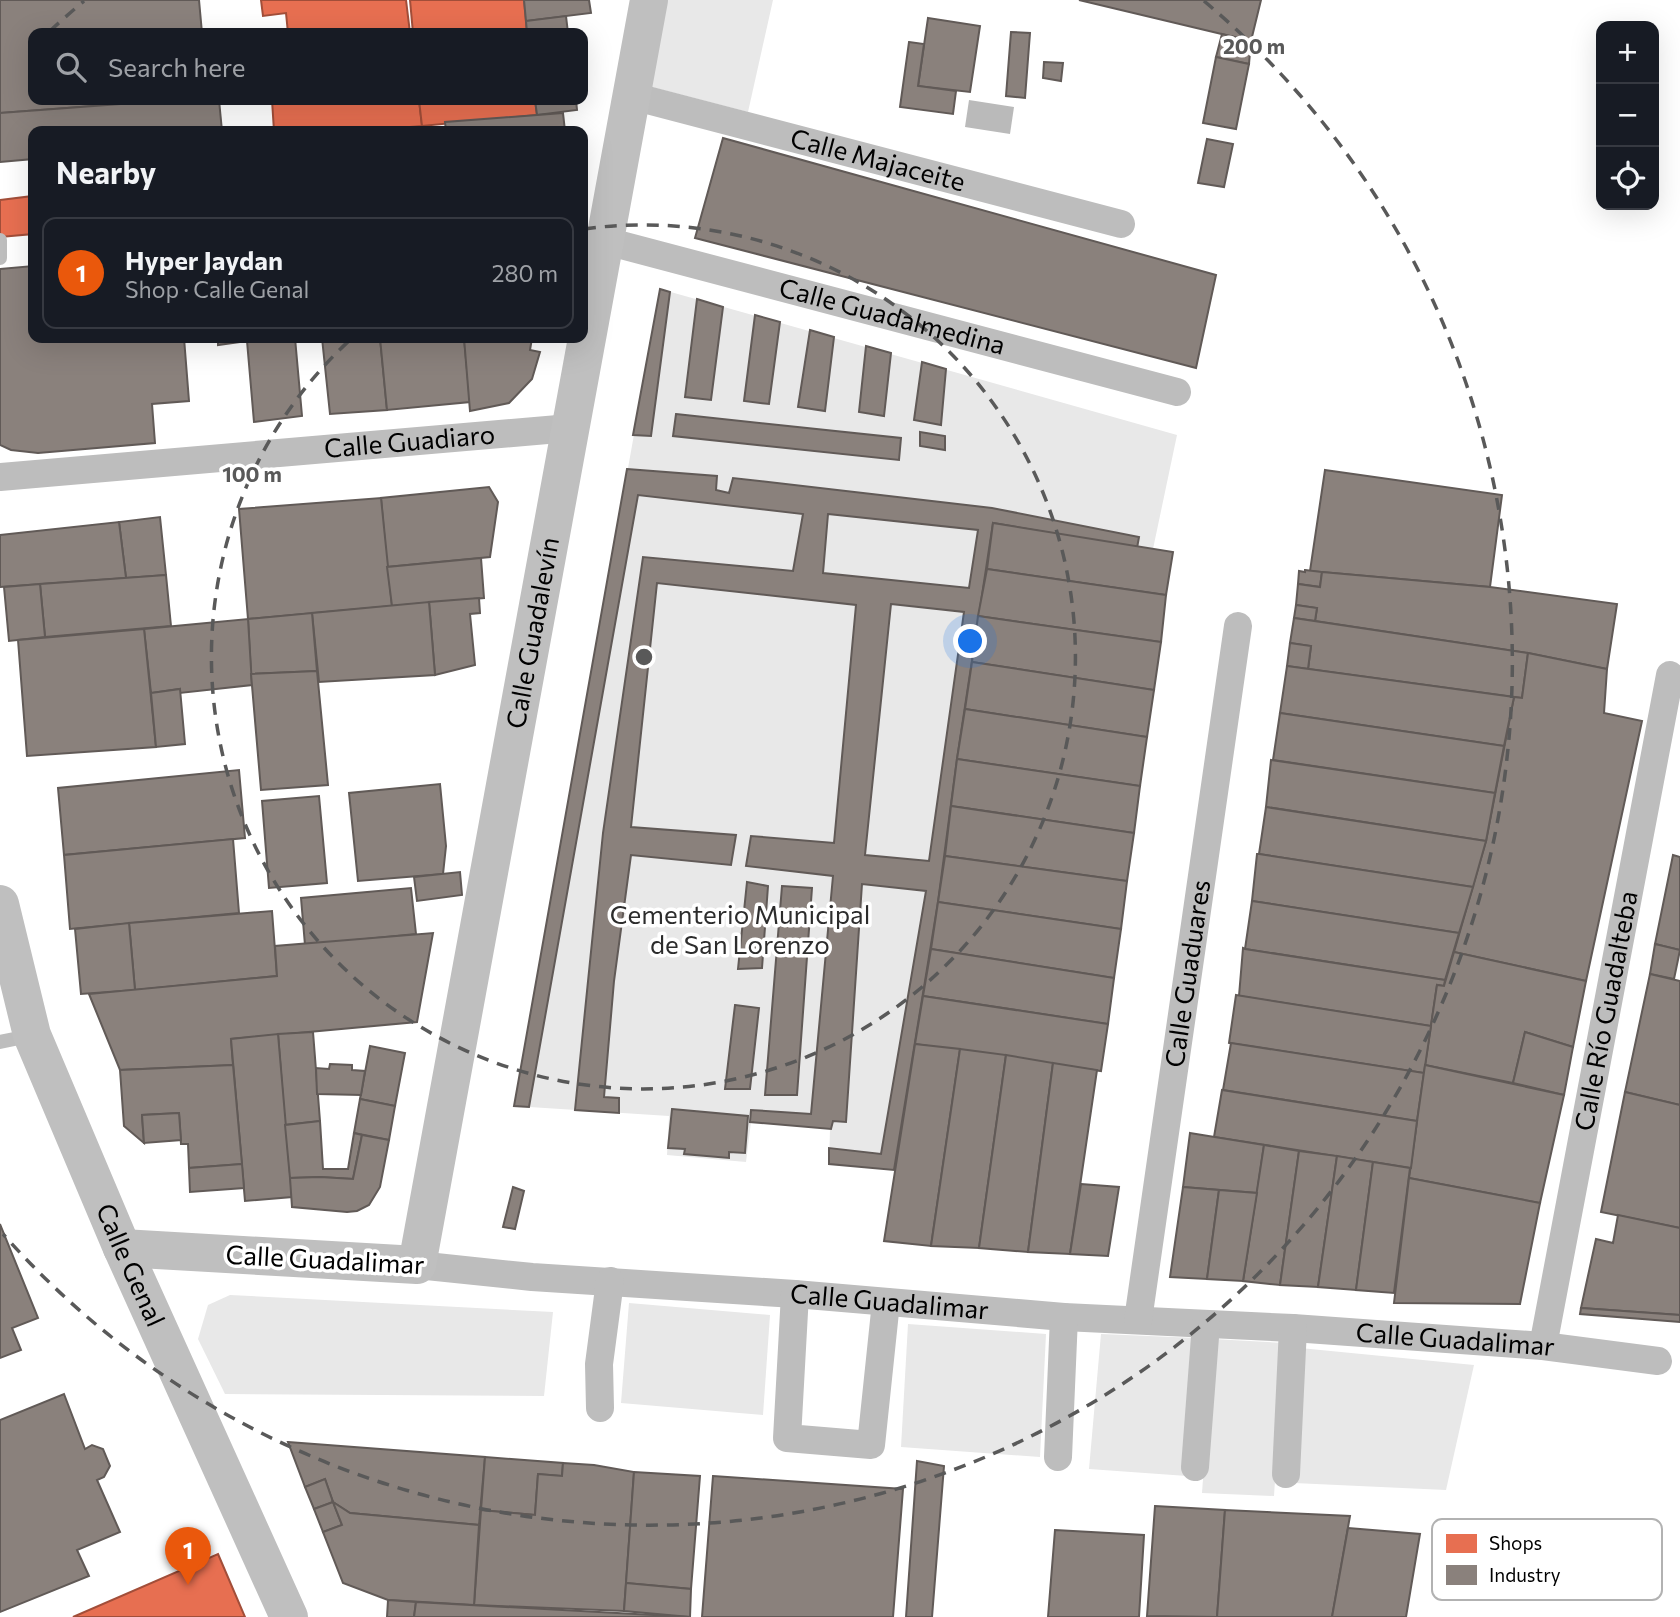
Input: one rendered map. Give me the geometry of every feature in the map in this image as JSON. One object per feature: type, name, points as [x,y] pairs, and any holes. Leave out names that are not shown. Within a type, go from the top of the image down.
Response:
[{"type":"street","name":"Calle Guadalevín","points":[[588,334],[649,0]]},
{"type":"street","name":"Calle Majaceite","points":[[632,96],[1121,224]]},
{"type":"street","name":"Calle Guadalmedina","points":[[606,241],[1177,392]]},
{"type":"street","name":"Calle Guadalevín","points":[[417,1265],[586,343]]},
{"type":"street","name":"Calle Guadiaro","points":[[0,477],[570,428]]},
{"type":"street","name":"Calle Guaduares","points":[[1138,1320],[1238,626]]},
{"type":"street","name":"Calle Río Guadalteba","points":[[1542,1346],[1670,675]]},
{"type":"street","name":"Calle Genal","points":[[0,904],[16,1039],[122,1248],[289,1617]]},
{"type":"street","name":"Calle Guadalimar","points":[[122,1248],[417,1265],[532,1277],[795,1294],[1064,1317],[1293,1328],[1542,1346],[1658,1361]]},
{"type":"street","points":[[600,1408],[599,1364],[610,1281]]},
{"type":"street","points":[[795,1294],[787,1437],[871,1445],[886,1302]]},
{"type":"street","points":[[1058,1457],[1064,1317]]},
{"type":"street","points":[[1195,1467],[1206,1324]]},
{"type":"street","points":[[1286,1474],[1293,1328]]},
{"type":"lane","points":[[0,240],[0,257]]},
{"type":"green space","points":[[667,0],[773,0],[748,112],[648,86]]},
{"type":"green space","name":"Cementerio Municipal de San Lorenzo","points":[[660,289],[1177,435],[1153,549],[993,524],[923,996],[894,1170],[829,1164],[830,1129],[751,1122],[746,1162],[667,1155],[669,1116],[514,1106]]},
{"type":"green space","points":[[230,1295],[553,1312],[544,1396],[225,1394],[198,1339],[208,1305]]},
{"type":"green space","points":[[629,1303],[770,1315],[763,1415],[621,1403]]},
{"type":"green space","points":[[908,1324],[1046,1334],[1040,1457],[901,1447]]},
{"type":"green space","points":[[1101,1334],[1197,1338],[1187,1476],[1089,1469]]},
{"type":"green space","points":[[1213,1339],[1284,1343],[1274,1496],[1202,1493]]},
{"type":"green space","points":[[1300,1348],[1474,1365],[1446,1490],[1294,1483]]},
{"type":"shaded area","points":[[969,100],[1014,107],[1010,134],[965,127]]},
{"type":"building: Shops","points":[[261,0],[406,0],[409,28],[288,28],[286,13],[263,16]]},
{"type":"building: Shops","points":[[410,0],[524,0],[527,28],[413,28]]},
{"type":"building: Shops","points":[[272,105],[420,105],[422,126],[274,126]]},
{"type":"building: Shops","points":[[420,105],[536,105],[537,115],[422,126]]},
{"type":"building: Shops","points":[[28,197],[28,234],[0,237],[0,200]]},
{"type":"building: Shops","points":[[218,1554],[245,1617],[73,1617]]},
{"type":"building: Industry","points":[[0,0],[199,0],[202,28],[28,28],[28,105],[107,105],[0,113]]},
{"type":"building: Industry","points":[[524,0],[589,0],[591,13],[526,21]]},
{"type":"building: Industry","points":[[1079,0],[1261,0],[1251,41]]},
{"type":"building: Industry","points":[[566,16],[567,28],[527,28],[526,21]]},
{"type":"building: Industry","points":[[928,18],[980,26],[970,92],[918,86]]},
{"type":"building: Industry","points":[[1011,32],[1030,33],[1025,98],[1006,96]]},
{"type":"building: Industry","points":[[1222,34],[1251,41],[1249,64],[1216,57]]},
{"type":"building: Industry","points":[[909,42],[924,44],[918,86],[956,91],[953,114],[900,107]]},
{"type":"building: Industry","points":[[1216,57],[1249,64],[1236,129],[1203,123]]},
{"type":"building: Industry","points":[[1044,62],[1063,63],[1061,81],[1043,78]]},
{"type":"building: Industry","points":[[107,105],[219,105],[222,126],[28,126],[28,159],[0,162],[0,113]]},
{"type":"building: Industry","points":[[536,105],[576,105],[577,110],[537,115]]},
{"type":"building: Industry","points":[[563,113],[564,126],[445,126],[445,122]]},
{"type":"building: Industry","points":[[723,138],[1216,275],[1196,368],[695,238]]},
{"type":"building: Industry","points":[[1207,139],[1233,144],[1224,187],[1198,183]]},
{"type":"building: Industry","points":[[28,266],[28,343],[184,343],[189,401],[152,404],[155,443],[38,453],[11,450],[0,445],[0,269]]},
{"type":"building: Industry","points":[[660,289],[670,292],[651,436],[633,435]]},
{"type":"building: Industry","points":[[697,299],[723,307],[711,400],[685,397]]},
{"type":"building: Industry","points":[[755,315],[780,322],[769,404],[744,401]]},
{"type":"building: Industry","points":[[810,330],[834,337],[825,411],[798,407]]},
{"type":"building: Industry","points":[[247,343],[295,343],[302,416],[254,422]]},
{"type":"building: Industry","points":[[323,343],[380,343],[387,410],[330,414]]},
{"type":"building: Industry","points":[[380,343],[464,343],[470,402],[387,410]]},
{"type":"building: Industry","points":[[464,343],[531,343],[530,350],[540,352],[532,379],[509,403],[470,411]]},
{"type":"building: Industry","points":[[866,346],[891,353],[884,416],[859,412]]},
{"type":"building: Industry","points":[[922,362],[946,369],[941,425],[914,420]]},
{"type":"building: Industry","points":[[676,414],[901,438],[899,460],[673,436]]},
{"type":"building: Industry","points":[[920,432],[945,436],[945,450],[920,446]]},
{"type":"building: Industry","points":[[627,469],[717,476],[716,490],[729,493],[733,478],[992,508],[1139,537],[1137,548],[993,523],[938,902],[894,1170],[829,1164],[829,1148],[881,1154],[926,891],[862,884],[846,1122],[833,1121],[831,1129],[750,1122],[751,1110],[811,1114],[833,876],[746,866],[751,836],[834,843],[856,605],[657,583],[631,827],[736,835],[731,865],[631,855],[614,981],[604,1097],[619,1098],[619,1113],[575,1110],[603,833],[643,557],[793,571],[803,514],[638,495],[529,1107],[514,1106]],"holes":[[[828,514],[978,530],[969,588],[823,573]],[[891,604],[964,612],[929,861],[865,855]]]},
{"type":"building: Industry","points":[[1325,470],[1502,495],[1490,587],[1310,571]]},
{"type":"building: Industry","points":[[489,487],[498,502],[490,557],[387,567],[381,498]]},
{"type":"building: Industry","points":[[381,498],[392,606],[248,619],[239,509]]},
{"type":"building: Industry","points":[[160,517],[166,575],[126,578],[119,522]]},
{"type":"building: Industry","points":[[119,522],[126,578],[0,587],[0,535]]},
{"type":"building: Industry","points":[[993,523],[1173,552],[1166,595],[987,569]]},
{"type":"building: Industry","points":[[481,558],[484,598],[392,606],[387,567]]},
{"type":"building: Industry","points":[[987,569],[1166,595],[1161,642],[978,616]]},
{"type":"building: Industry","points":[[1299,571],[1322,572],[1320,587],[1298,584]]},
{"type":"building: Industry","points":[[1322,572],[1490,587],[1617,604],[1607,669],[1528,653],[1315,621],[1317,608],[1296,605],[1298,584],[1320,587]]},
{"type":"building: Industry","points":[[166,575],[171,626],[45,637],[40,584]]},
{"type":"building: Industry","points":[[40,584],[45,637],[9,641],[4,587]]},
{"type":"building: Industry","points":[[479,598],[480,613],[470,614],[475,665],[435,675],[429,602]]},
{"type":"building: Industry","points":[[429,602],[435,675],[319,682],[312,613]]},
{"type":"building: Industry","points":[[1296,605],[1317,608],[1315,621],[1294,618]]},
{"type":"building: Industry","points":[[312,613],[317,671],[251,674],[248,619]]},
{"type":"building: Industry","points":[[978,616],[1161,642],[1154,690],[972,662]]},
{"type":"building: Industry","points":[[1294,618],[1528,653],[1522,698],[1308,669],[1311,646],[1290,643]]},
{"type":"building: Industry","points":[[248,619],[252,685],[180,693],[180,689],[151,693],[144,629]]},
{"type":"building: Industry","points":[[144,629],[156,747],[27,756],[18,640]]},
{"type":"building: Industry","points":[[1290,643],[1311,646],[1308,669],[1287,666]]},
{"type":"building: Industry","points":[[1528,653],[1607,669],[1604,713],[1642,721],[1586,981],[1454,952],[1486,841],[1514,697],[1522,698]]},
{"type":"building: Industry","points":[[972,662],[1154,690],[1147,737],[965,709]]},
{"type":"building: Industry","points":[[1287,666],[1514,697],[1504,746],[1280,713]]},
{"type":"building: Industry","points":[[317,671],[328,785],[261,790],[251,674]]},
{"type":"building: Industry","points":[[180,689],[185,744],[156,747],[151,693]]},
{"type":"building: Industry","points":[[965,709],[1147,737],[1140,786],[957,759]]},
{"type":"building: Industry","points":[[1280,713],[1504,746],[1495,793],[1273,760]]},
{"type":"building: Industry","points":[[957,759],[1140,786],[1134,833],[951,806]]},
{"type":"building: Industry","points":[[1271,760],[1495,793],[1486,841],[1266,807]]},
{"type":"building: Industry","points":[[239,770],[245,838],[64,855],[58,788]]},
{"type":"building: Industry","points":[[440,784],[446,846],[443,874],[358,881],[349,793]]},
{"type":"building: Industry","points":[[319,796],[327,883],[269,888],[262,801]]},
{"type":"building: Industry","points":[[951,806],[1134,833],[1127,881],[945,856]]},
{"type":"building: Industry","points":[[1266,807],[1486,841],[1473,887],[1259,854]]},
{"type":"building: Industry","points":[[233,839],[239,913],[70,929],[64,855]]},
{"type":"building: Industry","points":[[1257,854],[1473,887],[1459,933],[1252,901]]},
{"type":"building: Industry","points":[[1673,855],[1680,857],[1680,950],[1655,944]]},
{"type":"building: Industry","points":[[945,856],[1127,881],[1121,929],[938,902]]},
{"type":"building: Industry","points":[[460,872],[462,895],[417,901],[414,877]]},
{"type":"building: Industry","points":[[747,882],[768,886],[762,968],[738,969]]},
{"type":"building: Industry","points":[[782,886],[812,888],[797,1095],[765,1095]]},
{"type":"building: Industry","points":[[411,888],[416,934],[305,945],[301,898]]},
{"type":"building: Industry","points":[[1252,901],[1459,933],[1445,980],[1245,949]]},
{"type":"building: Industry","points":[[938,902],[1121,929],[1114,978],[931,949]]},
{"type":"building: Industry","points":[[272,911],[277,976],[135,990],[129,923]]},
{"type":"building: Industry","points":[[129,923],[135,990],[81,994],[75,929]]},
{"type":"building: Industry","points":[[433,933],[417,1022],[231,1039],[233,1065],[120,1070],[89,994],[277,976],[275,946]]},
{"type":"building: Industry","points":[[1655,944],[1680,950],[1674,979],[1650,974]]},
{"type":"building: Industry","points":[[1243,948],[1445,980],[1444,986],[1437,985],[1431,1026],[1239,996]]},
{"type":"building: Industry","points":[[931,949],[1114,978],[1108,1024],[923,996]]},
{"type":"building: Industry","points":[[1454,952],[1586,981],[1573,1047],[1525,1032],[1513,1083],[1425,1065],[1437,985],[1444,986]]},
{"type":"building: Industry","points":[[1650,974],[1680,981],[1680,1105],[1625,1092]]},
{"type":"building: Industry","points":[[1236,995],[1431,1026],[1424,1073],[1229,1043]]},
{"type":"building: Industry","points":[[923,996],[1108,1024],[1101,1071],[915,1044]]},
{"type":"building: Industry","points":[[735,1005],[759,1008],[750,1089],[725,1089]]},
{"type":"building: Industry","points":[[313,1032],[320,1121],[285,1125],[278,1034]]},
{"type":"building: Industry","points":[[1525,1032],[1573,1047],[1564,1095],[1513,1083]]},
{"type":"building: Industry","points":[[278,1034],[292,1197],[245,1201],[231,1039]]},
{"type":"building: Industry","points":[[1231,1043],[1424,1073],[1417,1121],[1223,1090]]},
{"type":"building: Industry","points":[[915,1044],[960,1049],[931,1246],[884,1241]]},
{"type":"building: Industry","points":[[370,1046],[405,1053],[395,1106],[360,1099]]},
{"type":"building: Industry","points":[[960,1049],[1006,1055],[979,1248],[931,1246]]},
{"type":"building: Industry","points":[[1006,1055],[1053,1063],[1028,1252],[979,1248]]},
{"type":"building: Industry","points":[[1053,1063],[1097,1070],[1070,1254],[1028,1252]]},
{"type":"building: Industry","points":[[330,1064],[352,1065],[352,1070],[365,1071],[361,1095],[317,1094],[316,1068],[329,1069]]},
{"type":"building: Industry","points":[[233,1065],[242,1164],[189,1168],[188,1144],[181,1144],[179,1113],[142,1115],[144,1143],[124,1126],[120,1070]]},
{"type":"building: Industry","points":[[1425,1065],[1564,1095],[1540,1203],[1409,1178]]},
{"type":"building: Industry","points":[[1222,1090],[1417,1121],[1411,1168],[1214,1137]]},
{"type":"building: Industry","points":[[1625,1092],[1680,1105],[1680,1228],[1601,1212]]},
{"type":"building: Industry","points":[[360,1099],[395,1106],[389,1140],[354,1133]]},
{"type":"building: Industry","points":[[672,1109],[748,1116],[745,1153],[729,1152],[729,1158],[684,1154],[685,1149],[668,1148]]},
{"type":"building: Industry","points":[[179,1113],[181,1140],[144,1143],[142,1115]]},
{"type":"building: Industry","points":[[320,1121],[323,1169],[348,1169],[354,1133],[362,1135],[353,1179],[290,1178],[285,1125]]},
{"type":"building: Industry","points":[[1190,1133],[1264,1145],[1257,1193],[1183,1187]]},
{"type":"building: Industry","points":[[362,1135],[389,1140],[380,1187],[369,1205],[347,1212],[292,1207],[290,1178],[353,1179]]},
{"type":"building: Industry","points":[[1264,1145],[1299,1151],[1280,1285],[1243,1281]]},
{"type":"building: Industry","points":[[1299,1151],[1337,1156],[1318,1287],[1280,1285]]},
{"type":"building: Industry","points":[[1337,1156],[1373,1162],[1356,1290],[1318,1287]]},
{"type":"building: Industry","points":[[1373,1162],[1410,1168],[1394,1293],[1356,1290]]},
{"type":"building: Industry","points":[[242,1164],[244,1188],[190,1192],[189,1168]]},
{"type":"building: Industry","points":[[1409,1178],[1540,1203],[1520,1304],[1394,1303]]},
{"type":"building: Industry","points":[[1081,1184],[1119,1187],[1108,1256],[1070,1254]]},
{"type":"building: Industry","points":[[513,1187],[524,1191],[515,1229],[503,1227]]},
{"type":"building: Industry","points":[[1183,1187],[1219,1190],[1207,1279],[1170,1277]]},
{"type":"building: Industry","points":[[1219,1190],[1257,1193],[1243,1281],[1207,1279]]},
{"type":"building: Industry","points":[[1618,1215],[1680,1228],[1680,1315],[1581,1308],[1596,1239],[1613,1243]]},
{"type":"building: Industry","points":[[0,1224],[38,1318],[12,1328],[21,1350],[0,1358]]},
{"type":"building: Industry","points":[[1581,1308],[1680,1315],[1680,1322],[1580,1314]]},
{"type":"building: Industry","points":[[64,1394],[85,1449],[92,1445],[103,1449],[110,1466],[104,1477],[97,1480],[120,1532],[77,1550],[89,1576],[0,1612],[0,1420]]},
{"type":"building: Industry","points":[[288,1442],[485,1457],[479,1525],[350,1513],[333,1502],[325,1479],[305,1487]]},
{"type":"building: Industry","points":[[485,1457],[563,1463],[562,1476],[538,1474],[535,1515],[481,1510]]},
{"type":"building: Industry","points":[[917,1461],[944,1466],[932,1617],[906,1617]]},
{"type":"building: Industry","points":[[563,1463],[634,1472],[624,1611],[474,1605],[481,1510],[535,1515],[538,1474],[562,1476]]},
{"type":"building: Industry","points":[[634,1472],[700,1476],[691,1589],[626,1583]]},
{"type":"building: Industry","points":[[713,1476],[903,1489],[893,1617],[702,1617]]},
{"type":"building: Industry","points":[[325,1479],[333,1502],[314,1509],[305,1487]]},
{"type":"building: Industry","points":[[333,1502],[342,1525],[323,1532],[314,1509]]},
{"type":"building: Industry","points":[[333,1502],[350,1513],[479,1525],[474,1605],[388,1600],[343,1583],[323,1532],[342,1525]]},
{"type":"building: Industry","points":[[1155,1506],[1225,1510],[1217,1617],[1147,1616]]},
{"type":"building: Industry","points":[[1225,1510],[1350,1516],[1332,1617],[1217,1617]]},
{"type":"building: Industry","points":[[1348,1528],[1420,1534],[1406,1617],[1332,1617]]},
{"type":"building: Industry","points":[[1055,1530],[1144,1535],[1139,1617],[1048,1617]]},
{"type":"building: Industry","points":[[626,1583],[691,1589],[690,1617],[624,1611]]},
{"type":"building: Industry","points":[[388,1600],[416,1602],[414,1617],[387,1617]]},
{"type":"building: Industry","points":[[416,1602],[690,1617],[414,1617]]},
{"type":"place","name":"Hyper Jaydan","points":[[188,1585]]}]
